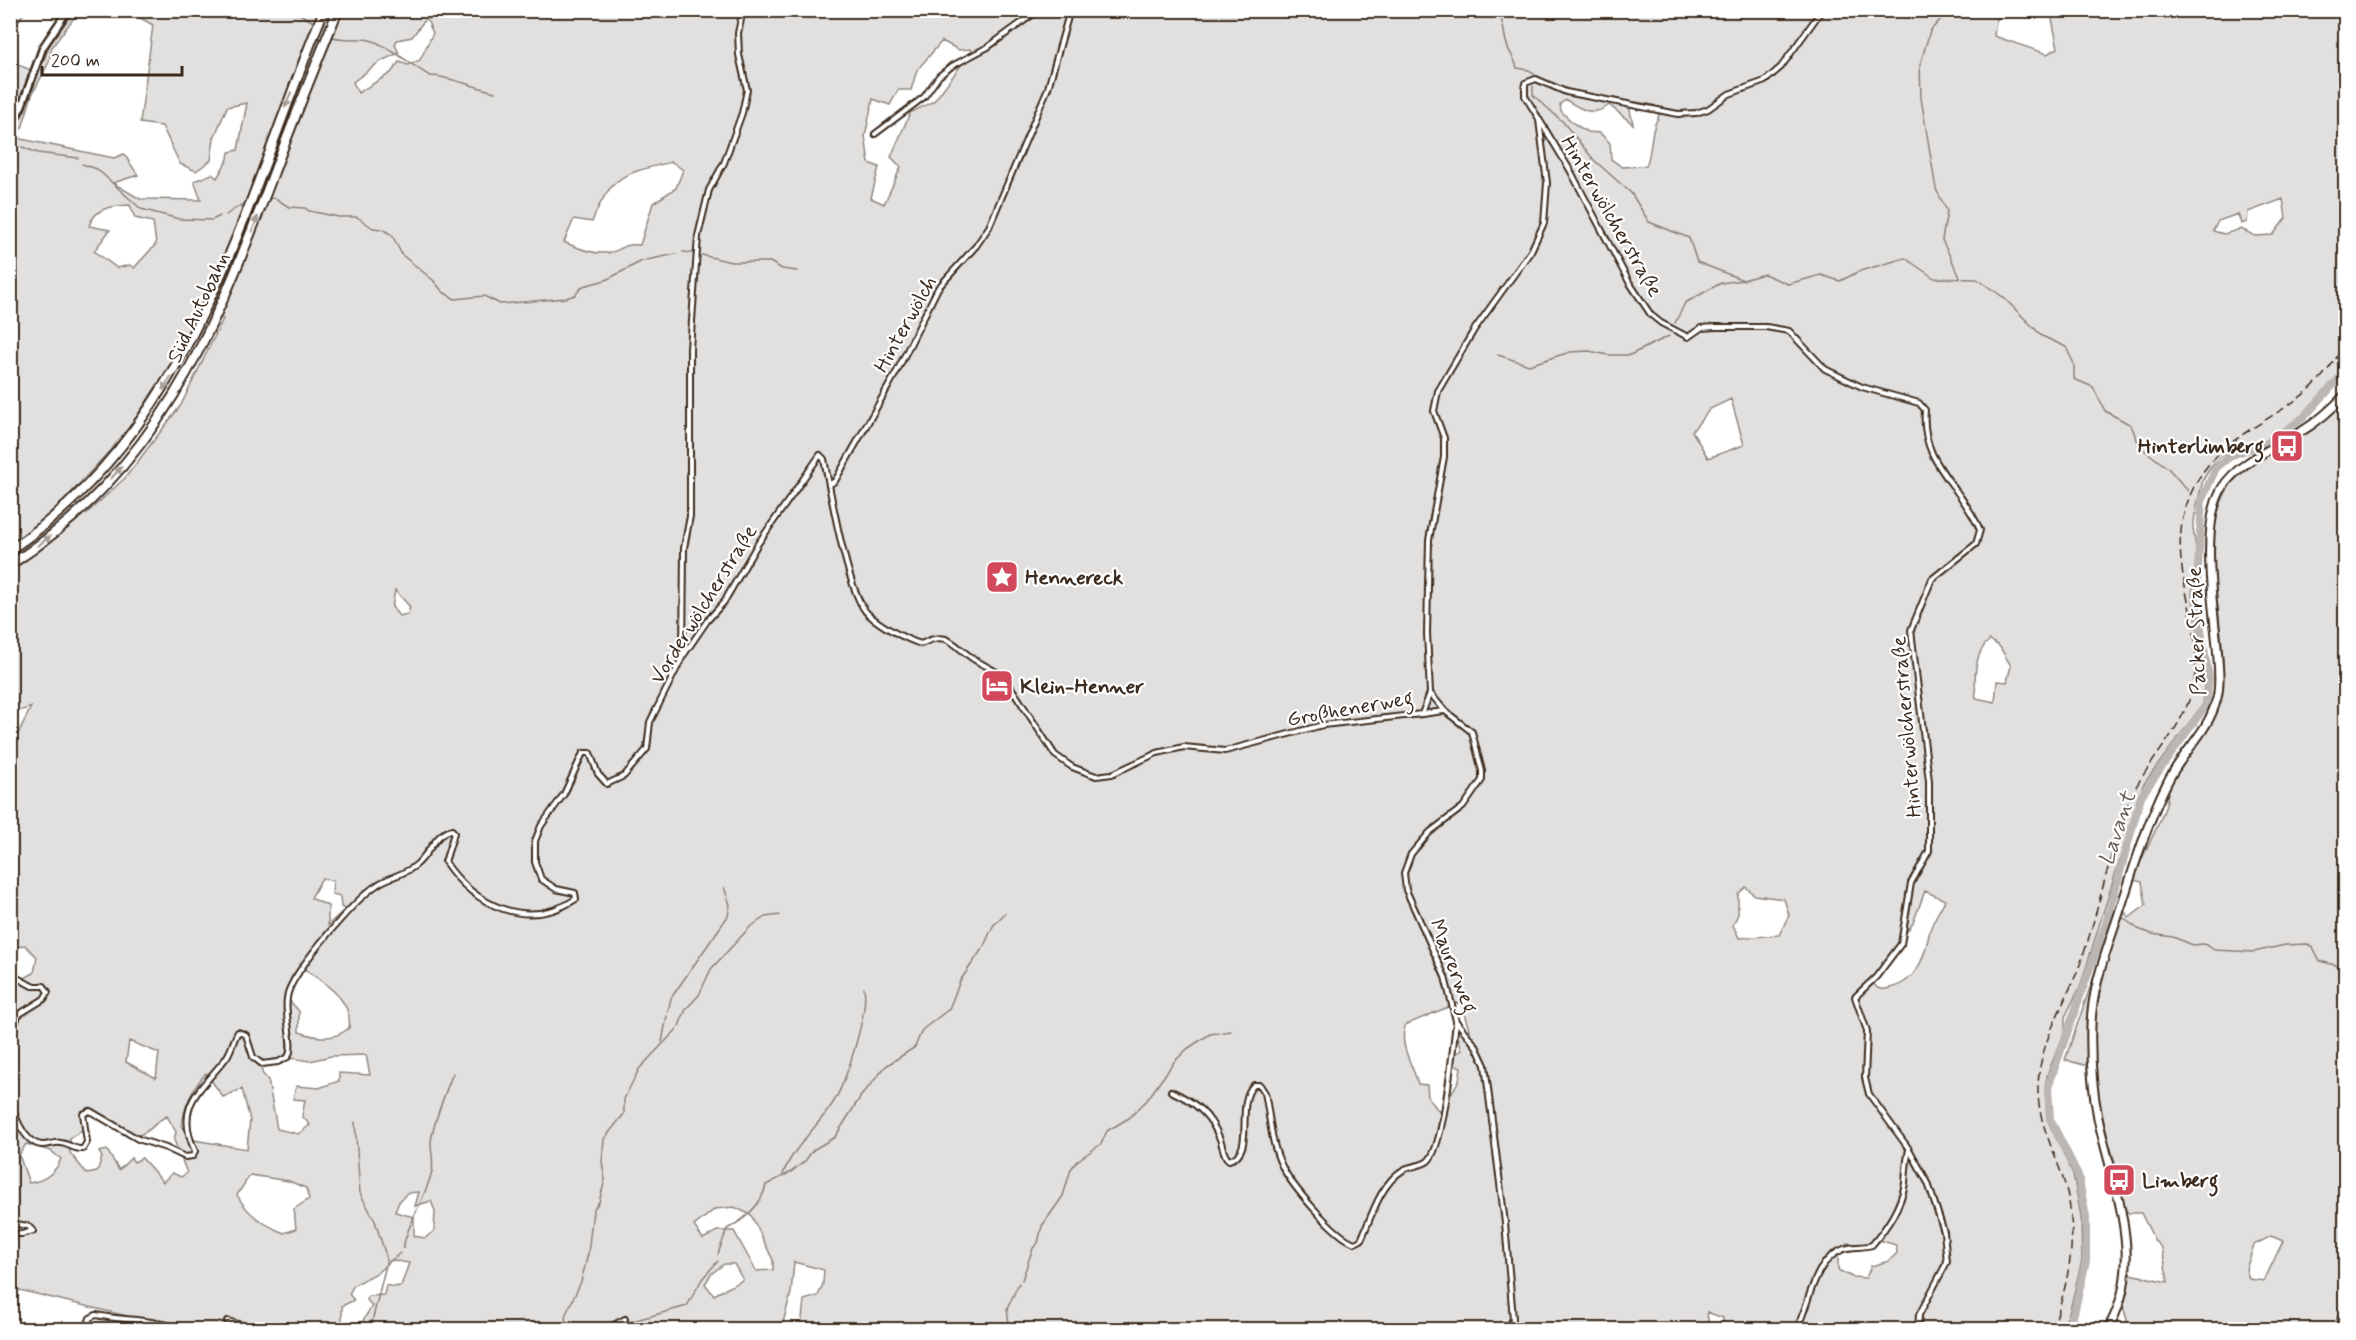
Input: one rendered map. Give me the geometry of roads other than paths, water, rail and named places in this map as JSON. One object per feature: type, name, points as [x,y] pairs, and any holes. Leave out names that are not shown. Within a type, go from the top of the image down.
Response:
[{"type":"highway","name":"Süd Autobahn","points":[[10,550],[71,500],[106,466],[144,418],[179,363],[204,312],[324,10]]},
{"type":"highway","name":"Süd Autobahn","points":[[10,565],[75,514],[114,476],[156,423],[191,368],[216,317],[338,10]]},
{"type":"main road","name":"Packer Straße","points":[[2107,1329],[2125,1283],[2127,1254],[2123,1217],[2092,1085],[2091,1033],[2094,998],[2114,928],[2156,807],[2174,770],[2204,729],[2217,699],[2218,671],[2210,536],[2212,510],[2222,488],[2238,470],[2311,425],[2346,394]]},
{"type":"street","points":[[10,124],[21,108],[43,47],[68,10]]},
{"type":"street","points":[[683,656],[684,548],[690,516],[690,349],[698,237],[709,190],[724,163],[742,113],[747,90],[739,55],[738,33],[743,10]]},
{"type":"street","points":[[875,134],[924,97],[939,76],[952,66],[988,47],[1032,15],[1051,10]]},
{"type":"street","name":"Hinterwölch","points":[[829,485],[835,481],[896,373],[938,288],[976,246],[989,227],[1048,88],[1070,10]]},
{"type":"street","name":"Hinterwölcherstraße","points":[[1822,10],[1780,67],[1765,81],[1729,94],[1708,110],[1678,114],[1566,92],[1536,80],[1526,83],[1525,96],[1570,170],[1629,282],[1651,315],[1661,324],[1688,337],[1701,328],[1715,327],[1766,327],[1789,331],[1825,369],[1862,387],[1919,403],[1925,410],[1924,427],[1933,460],[1973,513],[1980,530],[1976,544],[1932,579],[1911,630],[1929,781],[1929,851],[1911,883],[1902,944],[1876,977],[1855,998],[1867,1031],[1865,1078],[1869,1094],[1909,1149]]},
{"type":"street","name":"Großhenerweg","points":[[829,485],[856,594],[868,614],[911,641],[921,644],[934,637],[949,639],[975,660],[997,671],[1005,678],[1055,755],[1071,767],[1096,776],[1112,774],[1157,753],[1184,747],[1225,751],[1323,725],[1422,714],[1430,693],[1427,633],[1430,540],[1444,458],[1444,438],[1434,411],[1438,391],[1474,330],[1531,251],[1544,223],[1547,183],[1539,120]]},
{"type":"street","name":"Vorderwölcherstraße","points":[[10,1092],[11,1103],[20,1124],[29,1137],[40,1144],[62,1143],[76,1149],[85,1148],[87,1142],[82,1119],[83,1114],[90,1111],[138,1139],[185,1157],[193,1156],[195,1151],[187,1135],[186,1115],[197,1090],[227,1057],[238,1032],[246,1035],[253,1057],[262,1064],[278,1062],[288,1057],[291,1046],[286,1009],[288,993],[296,974],[360,899],[379,883],[416,865],[444,833],[449,830],[454,833],[445,862],[461,882],[490,904],[516,913],[540,914],[576,899],[575,893],[556,889],[541,879],[535,862],[536,841],[541,825],[564,794],[583,753],[590,753],[598,774],[607,784],[619,780],[629,772],[648,746],[652,716],[683,656],[706,621],[724,602],[757,545],[818,456],[824,459],[829,485]]},
{"type":"street","name":"Maurerweg","points":[[1430,693],[1444,711],[1474,735],[1482,780],[1463,807],[1430,832],[1411,854],[1404,873],[1406,890],[1445,977],[1456,1021],[1476,1046],[1485,1065],[1508,1255],[1513,1319],[1507,1329]]},
{"type":"street","points":[[1422,714],[1444,711]]},
{"type":"street","points":[[10,974],[32,986],[44,986],[48,992],[44,999],[18,1015],[10,1042]]},
{"type":"street","points":[[1171,1091],[1195,1102],[1204,1112],[1220,1138],[1225,1157],[1229,1160],[1237,1157],[1242,1149],[1243,1120],[1249,1090],[1254,1085],[1260,1085],[1265,1093],[1282,1167],[1320,1215],[1345,1240],[1354,1244],[1361,1240],[1383,1192],[1393,1178],[1404,1169],[1428,1161],[1435,1151],[1448,1085],[1456,1021]]},
{"type":"street","points":[[1796,1329],[1812,1284],[1829,1258],[1841,1250],[1872,1245],[1883,1232],[1898,1208],[1905,1185],[1909,1149]]},
{"type":"street","points":[[1909,1149],[1940,1213],[1947,1262],[1919,1315],[1918,1329]]},
{"type":"street","points":[[10,1223],[28,1226],[33,1231],[10,1234]]},
{"type":"street","points":[[2338,1329],[2346,1297]]},
{"type":"street","points":[[86,1329],[90,1318],[96,1315],[120,1320],[162,1323],[180,1329]]},
{"type":"street","points":[[604,1329],[625,1319]]},
{"type":"street","points":[[227,1321],[262,1329]]},
{"type":"street","points":[[10,1328],[18,1329]]},
{"type":"waterway","points":[[10,138],[23,115],[50,44],[75,10]]},
{"type":"waterway","points":[[293,10],[315,23]]},
{"type":"waterway","points":[[1497,10],[1502,20],[1508,48],[1517,68],[1529,70],[1536,76]]},
{"type":"waterway","points":[[1941,10],[1941,19],[1930,31],[1920,65],[1921,98],[1936,189],[1947,211],[1942,240],[1960,277]]},
{"type":"waterway","points":[[331,36],[340,39],[373,41],[430,76],[495,92]]},
{"type":"waterway","points":[[1533,86],[1533,95],[1563,122],[1594,160],[1631,193],[1649,222],[1689,238],[1697,262],[1743,280],[1764,274],[1788,284],[1821,275],[1840,281],[1860,271],[1905,258],[1934,278],[1977,279],[2003,297],[2042,336],[2066,347],[2074,364],[2074,379],[2093,387],[2105,411],[2131,425],[2140,447],[2168,468],[2188,491]]},
{"type":"waterway","points":[[10,146],[17,146]]},
{"type":"waterway","points":[[22,147],[38,153],[78,158]]},
{"type":"waterway","points":[[82,164],[97,169],[141,209],[179,219],[212,220],[220,216]]},
{"type":"waterway","points":[[267,199],[275,198],[289,207],[305,208],[309,211],[339,217],[357,217],[373,228],[382,229],[392,235],[402,255],[433,280],[443,292],[455,299],[484,296],[500,304],[566,298],[575,295],[583,286],[606,280],[642,261],[676,254]]},
{"type":"waterway","points":[[226,215],[247,201]]},
{"type":"waterway","points":[[683,252],[692,253]]},
{"type":"waterway","points":[[702,255],[731,262],[770,262],[782,269],[797,271]]},
{"type":"waterway","points":[[1675,323],[1685,303],[1721,283],[1743,280]]},
{"type":"waterway","points":[[1498,355],[1529,365],[1570,352],[1589,351],[1608,355],[1630,355],[1669,336]]},
{"type":"waterway","name":"Lavant","points":[[2067,1330],[2074,1313],[2086,1261],[2086,1217],[2078,1175],[2050,1119],[2048,1087],[2106,923],[2141,796],[2206,705],[2209,678],[2196,600],[2202,499],[2216,468],[2232,455],[2270,442],[2304,417],[2346,371]]},
{"type":"waterway","points":[[668,1012],[671,998],[728,916],[730,905],[724,887]]},
{"type":"waterway","points":[[718,1254],[727,1229],[751,1211],[761,1199],[766,1185],[791,1172],[805,1161],[813,1150],[835,1137],[861,1096],[886,1066],[915,1047],[922,1030],[949,1009],[960,981],[984,946],[993,926],[1005,913]]},
{"type":"waterway","name":"Lavant","points":[[2109,914],[2114,915]]},
{"type":"waterway","points":[[679,1026],[686,1009],[699,995],[711,969],[750,927],[765,917],[780,915]]},
{"type":"waterway","points":[[2123,918],[2138,929],[2152,934],[2173,937],[2193,945],[2204,944],[2215,950],[2254,952],[2285,945],[2307,944],[2313,947],[2320,961],[2346,968]]},
{"type":"waterway","points":[[783,1174],[798,1147],[831,1106],[843,1083],[855,1049],[863,1013],[864,988]]},
{"type":"waterway","points":[[662,1042],[667,1016]]},
{"type":"waterway","points":[[567,1330],[565,1316],[581,1282],[588,1254],[593,1210],[599,1202],[605,1180],[602,1162],[604,1139],[624,1114],[624,1099],[639,1069],[677,1029]]},
{"type":"waterway","points":[[1022,1280],[1033,1248],[1038,1243],[1042,1226],[1063,1196],[1071,1169],[1077,1161],[1101,1144],[1107,1131],[1129,1118],[1147,1100],[1174,1062],[1187,1049],[1210,1034],[1231,1031]]},
{"type":"waterway","points":[[403,1248],[433,1168],[432,1136],[453,1073]]},
{"type":"waterway","points":[[355,1122],[360,1193],[375,1221],[385,1253]]},
{"type":"waterway","points":[[370,1330],[386,1265],[400,1253]]},
{"type":"waterway","points":[[386,1255],[386,1265]]},
{"type":"waterway","points":[[629,1322],[687,1306],[702,1279],[718,1261]]},
{"type":"waterway","points":[[1010,1330],[1007,1309],[1019,1283]]},
{"type":"waterway","points":[[613,1330],[623,1324]]},
{"type":"railway","points":[[2052,1330],[2067,1279],[2072,1227],[2067,1192],[2041,1114],[2038,1087],[2040,1070],[2048,1037],[2082,959],[2130,798],[2178,724],[2192,692],[2196,650],[2181,562],[2180,539],[2184,516],[2192,491],[2202,473],[2215,458],[2245,433],[2310,389],[2330,367],[2346,342]]},
{"type":"place","name":"Hinterlimberg","points":[[2287,446]]},
{"type":"place","name":"Hennereck","points":[[1002,577]]},
{"type":"place","name":"Klein-Henner","points":[[997,686]]},
{"type":"place","name":"Limberg","points":[[2119,1180]]}]
